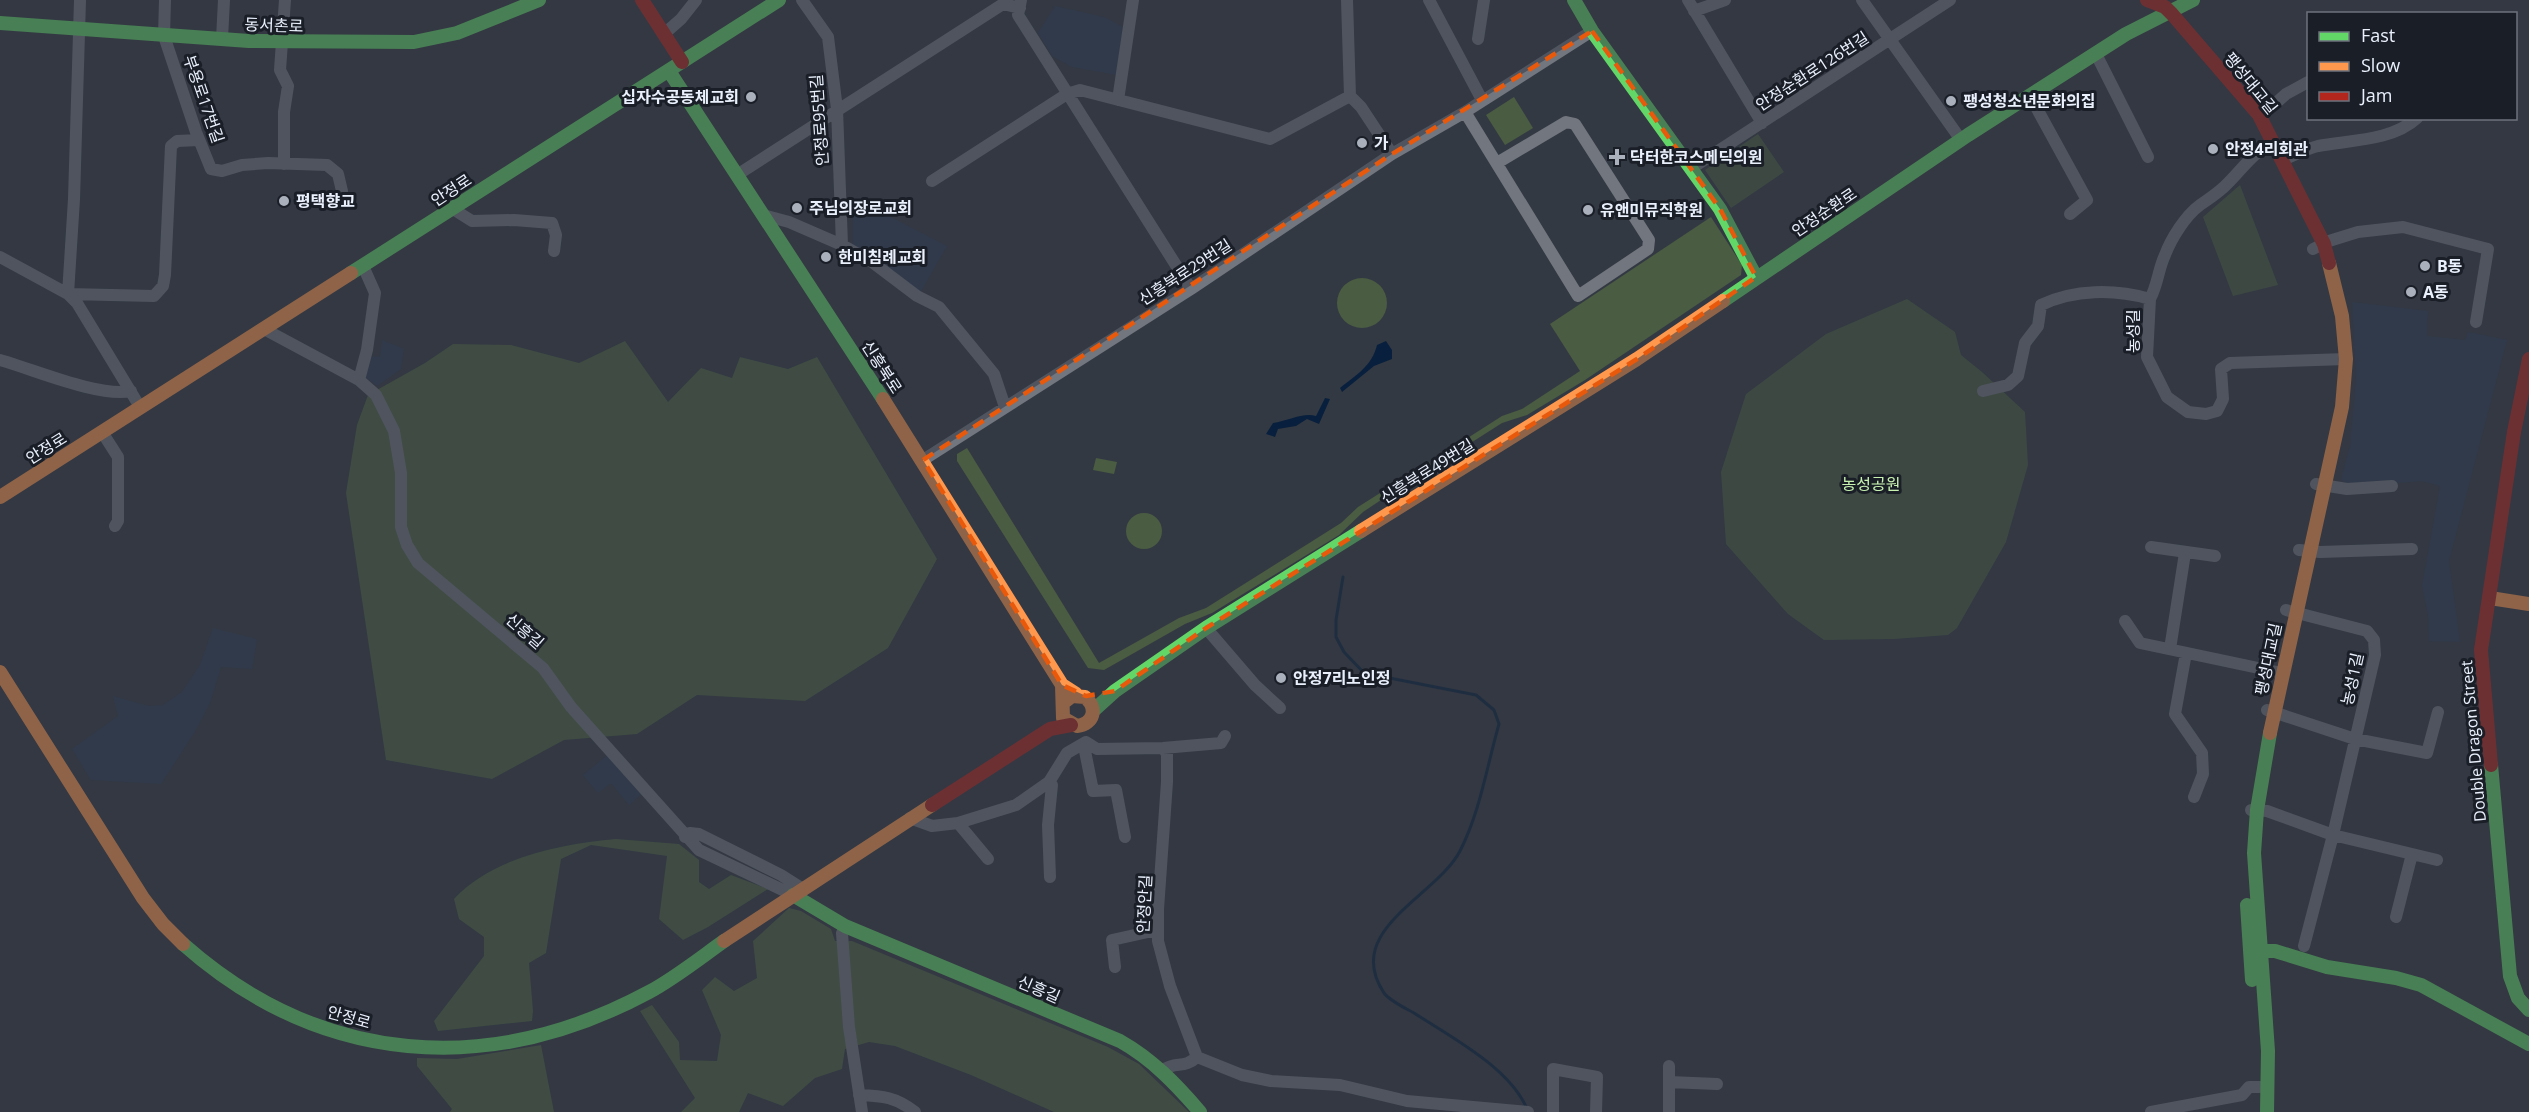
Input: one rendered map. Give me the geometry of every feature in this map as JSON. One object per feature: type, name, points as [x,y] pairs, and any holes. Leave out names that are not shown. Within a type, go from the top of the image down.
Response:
[{"type":"street","points":[[68,294],[74,211],[80,0]]},
{"type":"street","name":"부용로17번길","points":[[165,0],[164,36],[199,140],[212,169],[222,171],[242,165],[327,165],[338,174],[342,191]]},
{"type":"street","points":[[222,39],[224,0]]},
{"type":"street","points":[[284,164],[284,112],[288,87],[280,70],[285,0]]},
{"type":"street","name":"동서촌로","points":[[0,23],[282,43],[414,42],[457,33],[539,0]]},
{"type":"street","points":[[642,0],[682,62]]},
{"type":"street","points":[[664,34],[681,19],[696,0]]},
{"type":"street","name":"안정로","points":[[0,496],[779,0]]},
{"type":"street","name":"안정로95번길","points":[[802,0],[828,37],[837,109],[842,245]]},
{"type":"street","points":[[1118,100],[1133,0]]},
{"type":"street","points":[[1429,0],[1482,100]]},
{"type":"street","points":[[1478,39],[1484,0]]},
{"type":"street","points":[[1574,0],[1592,31],[1720,209],[1756,278]]},
{"type":"street","points":[[1725,0],[1691,5],[1762,123]]},
{"type":"street","points":[[1862,0],[1960,140]]},
{"type":"street","name":"안정순환로126번길","points":[[1692,168],[1950,0]]},
{"type":"street","points":[[2142,0],[2166,10]]},
{"type":"street","points":[[2147,0],[2166,10]]},
{"type":"street","name":"안정순환로","points":[[1756,278],[1960,140],[2126,34],[2166,10],[2193,0]]},
{"type":"street","points":[[1347,1],[1350,96],[1361,107],[1392,154]]},
{"type":"street","points":[[737,175],[1003,4],[1020,4],[1018,15],[1191,289]]},
{"type":"street","name":"팽성대교길","points":[[2166,10],[2259,115],[2269,144]]},
{"type":"street","name":"팽성대교길","points":[[2166,10],[2248,120],[2283,160],[2318,247],[2342,316],[2342,407],[2291,610],[2253,810],[2256,951],[2268,1051],[2263,1087],[2267,1112]]},
{"type":"street","name":"신흥북로29번길","points":[[923,460],[1191,289],[1392,154],[1465,112],[1592,31]]},
{"type":"street","points":[[2096,54],[2148,157]]},
{"type":"street","name":"신흥북로","points":[[669,71],[923,460],[1062,685]]},
{"type":"street","points":[[2259,115],[2286,94],[2307,83]]},
{"type":"street","points":[[932,180],[1067,94],[1080,90],[1270,140],[1350,96]]},
{"type":"street","points":[[2030,96],[2086,200],[2070,214]]},
{"type":"street","points":[[1465,112],[1578,296],[1648,249],[1649,240],[1575,124],[1566,122],[1497,163]]},
{"type":"street","points":[[2283,160],[2316,147],[2405,129],[2415,120]]},
{"type":"street","points":[[68,294],[150,296],[160,291],[165,275],[171,146],[177,141],[199,140]]},
{"type":"street","points":[[2150,299],[2157,285],[2164,255],[2176,234],[2198,207],[2213,197],[2269,144],[2318,247],[2358,232],[2403,227],[2488,249],[2476,322]]},
{"type":"street","points":[[453,209],[472,221],[514,220],[552,223],[556,235],[554,251]]},
{"type":"street","points":[[763,215],[789,222],[842,245],[872,262],[917,296],[939,308],[994,374],[1005,407]]},
{"type":"street","points":[[0,257],[68,294],[77,303],[141,407]]},
{"type":"street","points":[[359,380],[367,350],[375,293],[363,266]]},
{"type":"street","name":"신흥북로49번길","points":[[1094,710],[1115,691],[1206,628],[1637,359],[1756,278]]},
{"type":"street","name":"농성길","points":[[1983,391],[2008,385],[2018,376],[2025,343],[2038,326],[2041,305],[2055,298],[2080,293],[2116,293],[2150,299],[2147,357],[2167,397],[2188,412],[2206,414],[2217,411],[2223,399],[2221,369],[2230,363],[2341,360]]},
{"type":"street","name":"신흥길","points":[[264,329],[359,380],[376,394],[394,431],[401,473],[401,527],[418,563],[543,668],[571,707],[699,850],[803,889],[845,926],[1120,1041],[1143,1053],[1163,1070],[1200,1112]]},
{"type":"street","name":"Double Dragon Street","points":[[2529,359],[2514,432],[2481,650],[2510,976],[2518,998],[2529,1010]]},
{"type":"street","points":[[0,360],[84,386],[120,394],[131,392]]},
{"type":"street","points":[[102,432],[118,457],[118,521],[115,526]]},
{"type":"street","points":[[2321,485],[2347,489],[2392,486]]},
{"type":"street","points":[[2151,547],[2215,556]]},
{"type":"street","points":[[2305,551],[2412,549]]},
{"type":"street","points":[[2170,649],[2185,553]]},
{"type":"street","points":[[2490,598],[2529,604]]},
{"type":"street","name":"농성1길","points":[[2291,610],[2367,631],[2372,635],[2375,655],[2333,835],[2304,946]]},
{"type":"street","points":[[2125,621],[2140,643],[2278,672]]},
{"type":"street","points":[[1206,628],[1255,685],[1280,708]]},
{"type":"street","points":[[2186,653],[2175,714],[2202,753],[2203,774],[2194,797]]},
{"type":"street","name":"안정로","points":[[0,672],[139,891],[172,935],[254,998],[289,1015],[347,1036],[405,1046],[445,1049],[487,1047],[533,1038],[586,1020],[650,992],[910,818],[1050,729]]},
{"type":"street","points":[[1050,729],[1077,726],[1091,720],[1094,710],[1081,695],[1062,685],[1063,718],[1077,726],[1087,743],[1097,748],[1163,748],[1221,743],[1225,736]]},
{"type":"street","points":[[1050,729],[1071,695],[1115,691]]},
{"type":"street","points":[[2270,711],[2355,739],[2427,753],[2438,712]]},
{"type":"street","points":[[910,818],[932,826],[958,823],[1016,805],[1049,782],[1067,753],[1087,743]]},
{"type":"street","points":[[1087,743],[1085,751],[1093,791],[1116,790],[1125,837]]},
{"type":"street","name":"안정안길","points":[[1163,748],[1167,754],[1166,794],[1157,930],[1170,986],[1197,1057]]},
{"type":"street","points":[[1049,782],[1052,785],[1048,825],[1050,877]]},
{"type":"street","points":[[2253,810],[2333,835],[2437,860]]},
{"type":"street","points":[[958,823],[988,859]]},
{"type":"street","points":[[2396,917],[2412,854]]},
{"type":"street","points":[[845,926],[842,933],[845,983],[862,1112]]},
{"type":"street","points":[[1115,967],[1112,940],[1157,930]]},
{"type":"street","points":[[2256,951],[2275,951],[2326,967],[2396,978],[2421,985],[2529,1044]]},
{"type":"street","points":[[1163,1070],[1172,1065],[1185,1066],[1197,1057],[1242,1075],[1271,1081],[1340,1085],[1407,1101],[1525,1111]]},
{"type":"street","points":[[1668,1112],[1669,1066]]},
{"type":"street","points":[[1553,1112],[1553,1069],[1597,1077],[1596,1112]]},
{"type":"street","points":[[1669,1082],[1717,1084]]},
{"type":"street","points":[[2151,1112],[2242,1095],[2249,1087],[2263,1087],[2256,1112]]},
{"type":"street","points":[[859,1095],[882,1096],[900,1101],[915,1112]]},
{"type":"highlighted area","points":[[1592,31],[1720,209],[1756,277],[1637,359],[1206,628],[1115,691],[1086,696],[1062,685],[923,460],[1392,154]]},
{"type":"shaded area","points":[[1055,6],[1104,17],[1123,27],[1117,75],[1072,67],[1052,56],[1038,33]]},
{"type":"shaded area","points":[[853,206],[881,212],[947,246],[920,293],[853,247]]},
{"type":"shaded area","points":[[2352,302],[2428,311],[2427,336],[2465,340],[2468,332],[2507,340],[2449,561],[2460,642],[2429,641],[2428,615],[2422,586],[2440,486],[2422,481],[2350,487],[2341,479],[2350,446],[2356,378]]},
{"type":"shaded area","points":[[382,340],[404,349],[401,369],[377,386],[365,377],[371,356],[380,357]]},
{"type":"shaded area","points":[[1386,341],[1392,350],[1392,359],[1374,366],[1342,392],[1340,388],[1367,364],[1377,345]]},
{"type":"shaded area","points":[[1325,398],[1330,399],[1319,424],[1307,419],[1296,426],[1278,429],[1275,437],[1266,434],[1273,423],[1301,416],[1316,416]]},
{"type":"shaded area","points":[[213,628],[257,639],[252,669],[221,667],[210,703],[196,730],[161,784],[91,780],[72,749],[118,716],[113,696],[148,706],[163,705],[182,692],[200,665]]},
{"type":"shaded area","points":[[609,754],[642,794],[629,805],[611,783],[598,793],[583,775]]},
{"type":"green space","points":[[1514,97],[1533,128],[1505,145],[1486,115]]},
{"type":"green space","points":[[1758,134],[1784,172],[1731,208],[1705,170]]},
{"type":"green space","points":[[2240,185],[2278,285],[2233,296],[2203,217]]},
{"type":"green space","points":[[1711,217],[1742,265],[1741,275],[1585,380],[1527,415],[1502,423],[1455,453],[1452,448],[1502,416],[1522,409],[1580,371],[1550,324]]},
{"type":"green space","points":[[1362,278],[1371,280],[1382,289],[1387,303],[1385,312],[1376,323],[1362,328],[1353,326],[1342,317],[1337,303],[1339,294],[1348,283]]},
{"type":"green space","name":"농성공원","points":[[1907,299],[1955,332],[1961,355],[2025,412],[2028,465],[2006,542],[1957,628],[1948,635],[1894,639],[1824,640],[1788,614],[1726,544],[1721,472],[1746,394],[1826,334]]},
{"type":"green space","points":[[625,341],[668,402],[701,368],[732,378],[740,357],[788,369],[817,357],[937,559],[888,648],[805,701],[697,695],[637,734],[564,740],[492,779],[386,760],[346,493],[357,425],[368,395],[425,363],[453,344],[511,345],[579,363]]},
{"type":"green space","points":[[967,448],[1099,663],[1179,618],[1206,608],[1341,523],[1358,507],[1429,462],[1432,466],[1363,512],[1339,535],[1212,613],[1185,624],[1104,670],[1088,668],[957,461],[957,454]]},
{"type":"green space","points":[[1096,458],[1117,462],[1114,474],[1093,470]]},
{"type":"green space","points":[[1144,513],[1157,518],[1162,531],[1157,544],[1144,549],[1131,544],[1126,531],[1131,518]]},
{"type":"green space","points":[[616,839],[679,844],[699,860],[699,882],[709,889],[731,875],[768,889],[683,940],[659,919],[667,856],[591,845],[561,859],[546,953],[529,963],[532,1021],[438,1031],[434,1021],[484,956],[484,937],[459,919],[454,899],[488,873],[529,855],[551,849]]},
{"type":"green space","points":[[789,908],[801,911],[831,929],[835,941],[852,941],[1108,1047],[1139,1064],[1189,1112],[1054,1112],[971,1075],[895,1046],[869,1042],[845,1049],[842,1069],[815,1078],[783,1106],[748,1093],[739,1112],[681,1112],[695,1098],[640,1011],[652,1005],[679,1042],[680,1060],[717,1061],[721,1035],[702,990],[715,977],[734,991],[757,978],[753,941]]},
{"type":"green space","points":[[541,1045],[554,1112],[450,1112],[452,1109],[417,1066],[417,1058],[457,1059]]},
{"type":"waterway","points":[[1343,577],[1336,620],[1336,637],[1344,652],[1364,673],[1476,695],[1494,710],[1499,724],[1478,805],[1460,851],[1448,868],[1397,916],[1383,933],[1375,951],[1374,971],[1387,996],[1462,1043],[1494,1067],[1519,1094],[1527,1109]]},
{"type":"traffic: fast","points":[[0,23],[249,41],[414,42],[457,33],[539,0]]},
{"type":"traffic: fast","points":[[351,273],[779,0]]},
{"type":"traffic: fast","points":[[1574,0],[1592,31],[1720,209],[1756,277]]},
{"type":"traffic: fast","points":[[1723,301],[1968,135],[2126,34],[2193,0]]},
{"type":"traffic: fast","points":[[669,71],[883,399]]},
{"type":"traffic: fast","points":[[1094,710],[1115,691],[1206,628],[1361,531]]},
{"type":"traffic: fast","points":[[2267,1112],[2268,1051],[2254,853],[2257,810],[2270,733]]},
{"type":"traffic: fast","points":[[2491,765],[2510,976],[2518,998],[2529,1010]]},
{"type":"traffic: fast","points":[[793,895],[845,926],[1120,1041],[1163,1073],[1200,1112]]},
{"type":"traffic: fast","points":[[2247,905],[2252,980]]},
{"type":"traffic: fast","points":[[183,944],[236,985],[292,1015],[349,1035],[408,1046],[468,1047],[528,1038],[589,1020],[649,992],[724,941]]},
{"type":"traffic: fast","points":[[2251,951],[2275,951],[2327,967],[2396,978],[2421,985],[2529,1044]]},
{"type":"traffic: slow","points":[[2270,733],[2342,407],[2346,359],[2342,316],[2329,263]]},
{"type":"traffic: slow","points":[[0,497],[351,273]]},
{"type":"traffic: slow","points":[[1361,531],[1637,359],[1723,301]]},
{"type":"traffic: slow","points":[[883,399],[1062,685],[1076,694]]},
{"type":"traffic: slow","points":[[2490,598],[2529,604]]},
{"type":"traffic: slow","points":[[0,672],[143,898],[163,924],[183,944]]},
{"type":"traffic: slow","points":[[1062,685],[1063,718],[1077,726],[1083,725],[1090,719],[1093,710],[1085,697],[1072,696],[1063,703]]},
{"type":"traffic: slow","points":[[724,941],[932,805]]},
{"type":"traffic: jam","points":[[642,0],[682,62]]},
{"type":"traffic: jam","points":[[2147,0],[2165,7],[2172,14],[2259,115],[2324,244],[2329,263]]},
{"type":"traffic: jam","points":[[2491,765],[2481,650],[2514,432],[2529,359]]},
{"type":"traffic: jam","points":[[932,805],[1050,729],[1071,725]]},
{"type":"place","name":"십자수공동체교회","points":[[751,97]]},
{"type":"place","name":"팽성청소년문화의집","points":[[1951,101]]},
{"type":"place","name":"가","points":[[1362,143]]},
{"type":"place","name":"안정4리회관","points":[[2213,149]]},
{"type":"place","name":"닥터한코스메딕의원","points":[[1617,157]]},
{"type":"place","name":"평택향교","points":[[284,201]]},
{"type":"place","name":"주님의장로교회","points":[[797,208]]},
{"type":"place","name":"유앤미뮤직학원","points":[[1588,210]]},
{"type":"place","name":"한미침례교회","points":[[826,257]]},
{"type":"place","name":"B동","points":[[2425,266]]},
{"type":"place","name":"A동","points":[[2411,292]]},
{"type":"place","name":"안정7리노인정","points":[[1281,678]]}]
